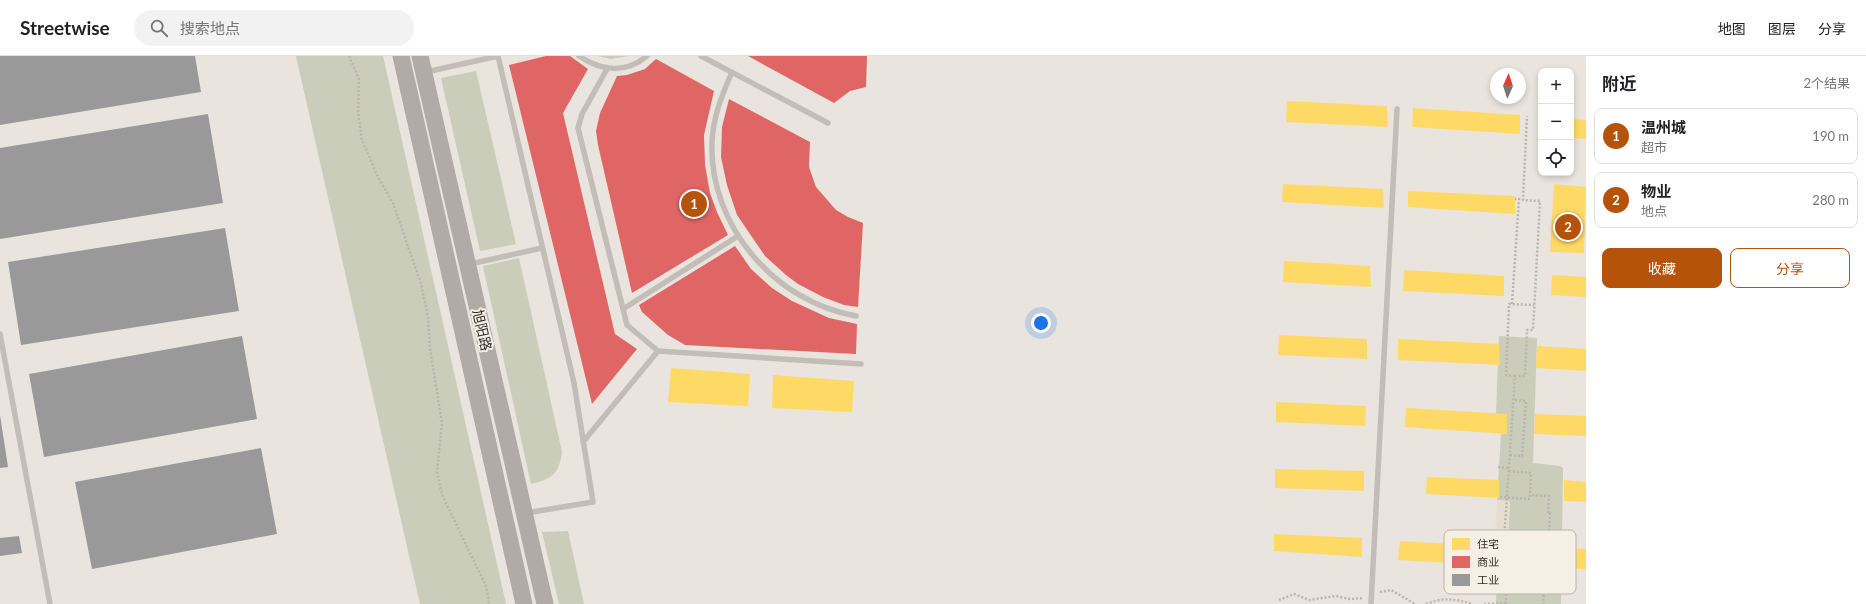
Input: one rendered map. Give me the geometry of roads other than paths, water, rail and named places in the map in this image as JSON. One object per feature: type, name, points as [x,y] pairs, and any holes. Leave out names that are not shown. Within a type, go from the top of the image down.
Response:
[{"type":"main road","name":"旭阳路","points":[[401,56],[524,604]]},
{"type":"main road","name":"旭阳路","points":[[420,56],[545,604]]},
{"type":"lane","points":[[424,73],[498,56],[574,383],[593,502],[524,514]]},
{"type":"lane","points":[[579,56],[591,64],[607,69],[623,68],[640,62],[647,56]]},
{"type":"lane","points":[[701,56],[828,123]]},
{"type":"lane","points":[[607,69],[582,114],[578,128],[627,325],[658,351],[861,364]]},
{"type":"lane","points":[[732,72],[717,109],[712,142],[713,161],[720,197],[738,236],[766,270],[796,294],[842,313],[856,316]]},
{"type":"lane","points":[[1371,604],[1397,109]]},
{"type":"lane","points":[[623,309],[738,236]]},
{"type":"lane","points":[[467,264],[542,248]]},
{"type":"lane","points":[[0,334],[50,604]]},
{"type":"lane","points":[[583,442],[658,351]]},
{"type":"place","name":"温州城","points":[[694,204]]},
{"type":"place","name":"物业","points":[[1568,227]]}]
